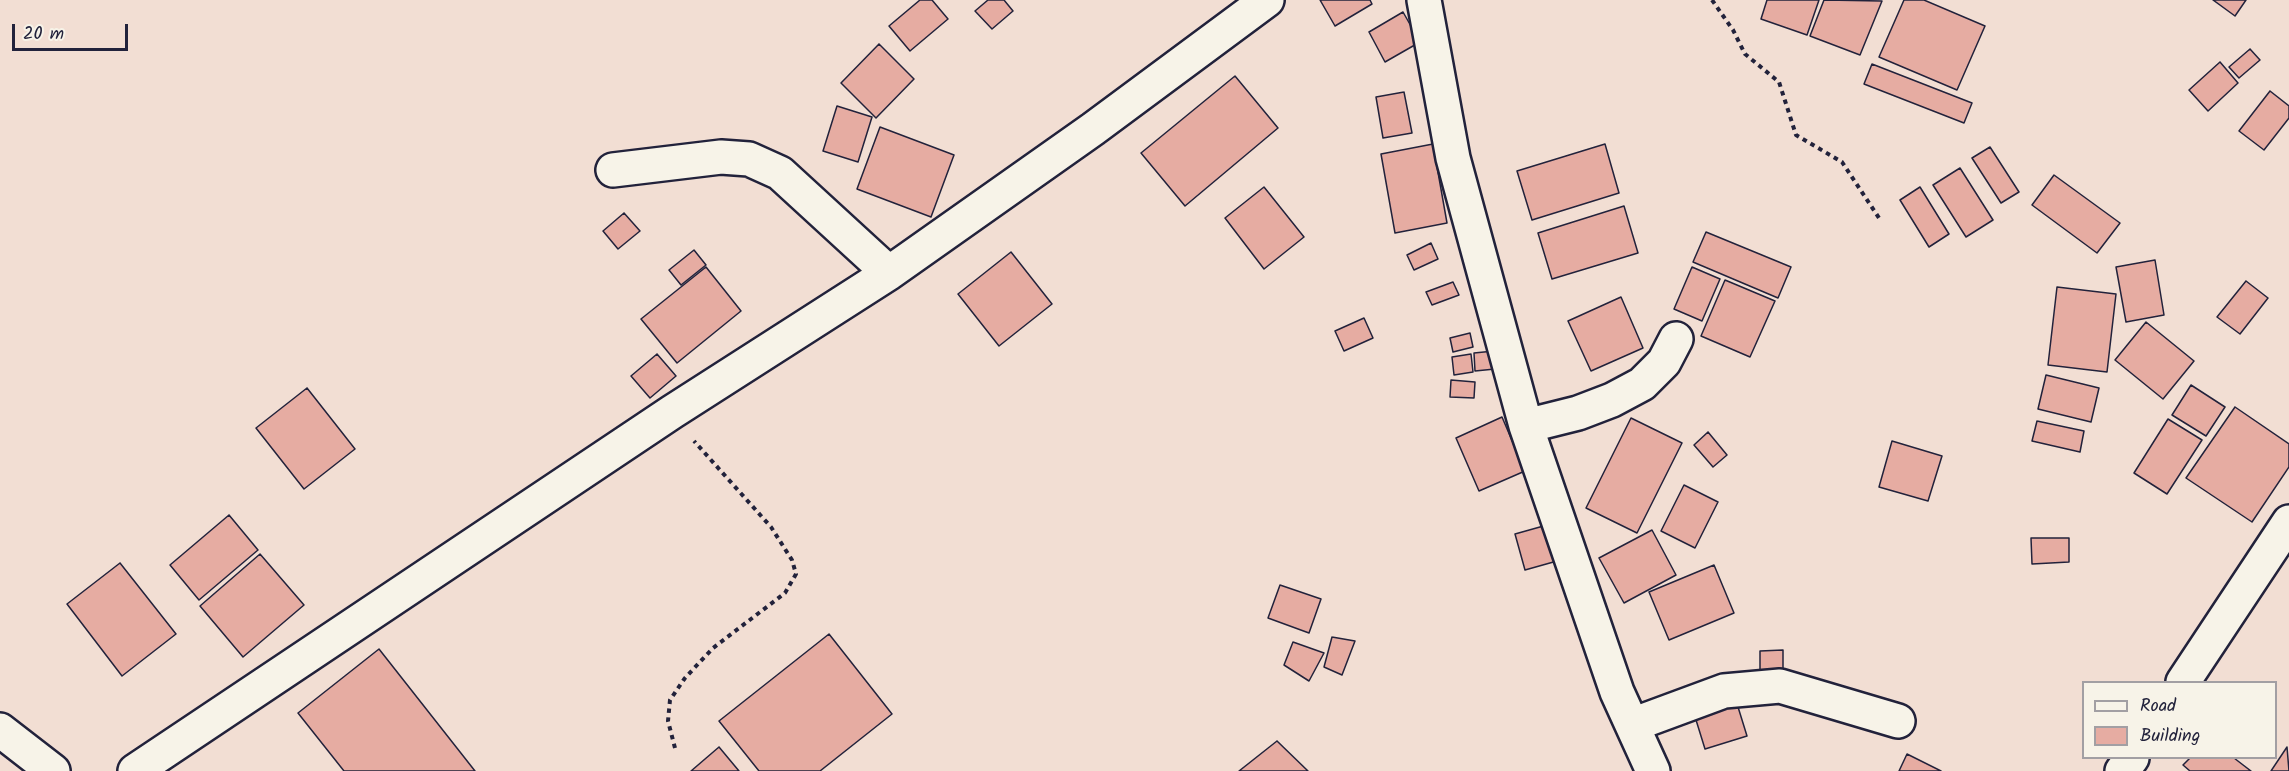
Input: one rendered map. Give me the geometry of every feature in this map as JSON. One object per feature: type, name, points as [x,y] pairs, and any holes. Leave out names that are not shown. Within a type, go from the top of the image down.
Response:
[{"type":"street","points":[[135,771],[672,412],[889,273],[1093,129],[1266,0]]},
{"type":"street","points":[[1424,0],[1453,158],[1526,426],[1617,692],[1653,771]]},
{"type":"street","points":[[613,170],[722,157],[749,159],[780,173],[889,273]]},
{"type":"street","points":[[1526,426],[1578,414],[1642,384],[1664,362],[1676,339]]},
{"type":"street","points":[[2183,681],[2289,522]]},
{"type":"street","points":[[1632,725],[1724,691],[1780,686],[1898,721]]},
{"type":"street","points":[[0,730],[53,771]]},
{"type":"street","points":[[2122,771],[2131,759]]},
{"type":"path","points":[[1712,0],[1733,30],[1745,54],[1779,82],[1796,135],[1842,162],[1881,220]]},
{"type":"path","points":[[672,412],[703,453],[771,527],[792,560],[796,574],[785,593],[713,648],[685,678],[670,700],[668,721],[675,748]]},
{"type":"building","points":[[920,0],[932,0],[948,19],[910,51],[889,26]]},
{"type":"building","points":[[988,0],[1004,0],[1013,11],[992,29],[975,11]]},
{"type":"building","points":[[1320,0],[1370,0],[1372,4],[1335,26]]},
{"type":"building","points":[[1767,0],[1819,0],[1807,35],[1761,19]]},
{"type":"building","points":[[1824,0],[1882,1],[1860,55],[1810,36]]},
{"type":"building","points":[[1904,0],[1924,0],[1985,26],[1957,90],[1879,57]]},
{"type":"building","points":[[2213,0],[2246,0],[2235,16]]},
{"type":"building","points":[[1403,12],[1420,42],[1385,62],[1369,32]]},
{"type":"building","points":[[879,44],[914,79],[876,118],[841,83]]},
{"type":"building","points":[[2250,49],[2260,60],[2239,78],[2229,67]]},
{"type":"building","points":[[2220,62],[2238,83],[2208,111],[2189,90]]},
{"type":"building","points":[[1872,64],[1972,103],[1964,123],[1864,84]]},
{"type":"building","points":[[1235,76],[1278,128],[1185,206],[1141,153]]},
{"type":"building","points":[[2270,91],[2289,106],[2289,118],[2264,150],[2239,131]]},
{"type":"building","points":[[1404,92],[1412,133],[1383,138],[1376,97]]},
{"type":"building","points":[[837,106],[872,117],[858,162],[823,151]]},
{"type":"building","points":[[880,127],[954,155],[931,217],[857,189]]},
{"type":"building","points":[[1433,144],[1447,223],[1395,233],[1381,154]]},
{"type":"building","points":[[1605,144],[1619,193],[1532,220],[1517,171]]},
{"type":"building","points":[[1990,147],[2019,192],[2001,203],[1972,158]]},
{"type":"building","points":[[1960,168],[1993,220],[1966,237],[1933,185]]},
{"type":"building","points":[[2054,175],[2120,223],[2097,253],[2032,205]]},
{"type":"building","points":[[1264,187],[1304,237],[1264,269],[1225,218]]},
{"type":"building","points":[[1920,187],[1949,234],[1929,247],[1900,200]]},
{"type":"building","points":[[1624,206],[1638,253],[1552,279],[1538,233]]},
{"type":"building","points":[[624,213],[640,231],[618,249],[603,231]]},
{"type":"building","points":[[1706,232],[1791,267],[1778,298],[1693,262]]},
{"type":"building","points":[[1431,243],[1438,259],[1414,270],[1407,255]]},
{"type":"building","points":[[694,250],[706,265],[681,285],[669,270]]},
{"type":"building","points":[[1011,252],[1052,304],[999,346],[958,294]]},
{"type":"building","points":[[2155,260],[2164,315],[2126,322],[2116,267]]},
{"type":"building","points":[[706,267],[741,311],[677,363],[641,319]]},
{"type":"building","points":[[1692,267],[1720,279],[1702,321],[1674,309]]},
{"type":"building","points":[[1725,280],[1775,301],[1750,357],[1701,336]]},
{"type":"building","points":[[2246,281],[2268,298],[2240,334],[2217,317]]},
{"type":"building","points":[[1453,282],[1459,295],[1432,305],[1426,292]]},
{"type":"building","points":[[2057,287],[2116,294],[2107,372],[2048,365]]},
{"type":"building","points":[[1621,297],[1643,348],[1591,371],[1568,321]]},
{"type":"building","points":[[1364,318],[1373,338],[1344,351],[1335,331]]},
{"type":"building","points":[[2146,322],[2194,361],[2163,399],[2115,360]]},
{"type":"building","points":[[1470,333],[1473,347],[1453,352],[1450,338]]},
{"type":"building","points":[[1494,351],[1495,369],[1475,371],[1474,353]]},
{"type":"building","points":[[657,354],[676,376],[650,398],[631,376]]},
{"type":"building","points":[[1471,354],[1473,372],[1454,375],[1452,357]]},
{"type":"building","points":[[2046,375],[2099,388],[2091,422],[2038,409]]},
{"type":"building","points":[[1451,380],[1475,382],[1474,398],[1450,397]]},
{"type":"building","points":[[2191,385],[2225,407],[2206,436],[2172,415]]},
{"type":"building","points":[[307,388],[355,449],[304,489],[256,428]]},
{"type":"building","points":[[2235,407],[2289,444],[2289,467],[2252,522],[2186,478]]},
{"type":"building","points":[[1502,417],[1525,471],[1479,491],[1456,438]]},
{"type":"building","points":[[1631,418],[1682,443],[1637,533],[1586,508]]},
{"type":"building","points":[[2168,419],[2202,440],[2167,494],[2134,473]]},
{"type":"building","points":[[2037,421],[2084,431],[2080,452],[2032,441]]},
{"type":"building","points":[[1708,432],[1727,455],[1713,467],[1694,445]]},
{"type":"building","points":[[1892,441],[1942,456],[1928,501],[1879,487]]},
{"type":"building","points":[[1684,485],[1718,502],[1695,548],[1661,531]]},
{"type":"building","points":[[229,515],[258,550],[199,600],[170,565]]},
{"type":"building","points":[[1547,525],[1557,561],[1525,570],[1515,534]]},
{"type":"building","points":[[1652,530],[1676,575],[1624,603],[1599,558]]},
{"type":"building","points":[[2031,538],[2069,538],[2069,562],[2032,564]]},
{"type":"building","points":[[260,554],[304,605],[243,657],[200,606]]},
{"type":"building","points":[[120,563],[176,634],[122,676],[67,604]]},
{"type":"building","points":[[1714,565],[1734,613],[1669,640],[1649,592]]},
{"type":"building","points":[[1280,585],[1321,599],[1309,633],[1268,618]]},
{"type":"building","points":[[829,634],[892,714],[820,771],[759,771],[719,721]]},
{"type":"building","points":[[1332,637],[1355,641],[1342,675],[1324,667]]},
{"type":"building","points":[[1293,642],[1324,653],[1309,681],[1284,665]]},
{"type":"building","points":[[379,649],[475,771],[344,771],[298,713]]},
{"type":"building","points":[[1783,650],[1783,680],[1760,680],[1760,651]]},
{"type":"building","points":[[1734,694],[1747,736],[1705,749],[1692,707]]},
{"type":"building","points":[[1277,741],[1308,771],[1239,771]]},
{"type":"building","points":[[719,747],[739,771],[691,771]]},
{"type":"building","points":[[2287,747],[2289,771],[2271,771]]},
{"type":"building","points":[[1907,754],[1941,771],[1899,771]]},
{"type":"building","points":[[2189,759],[2235,759],[2251,771],[2190,771],[2183,765]]}]
